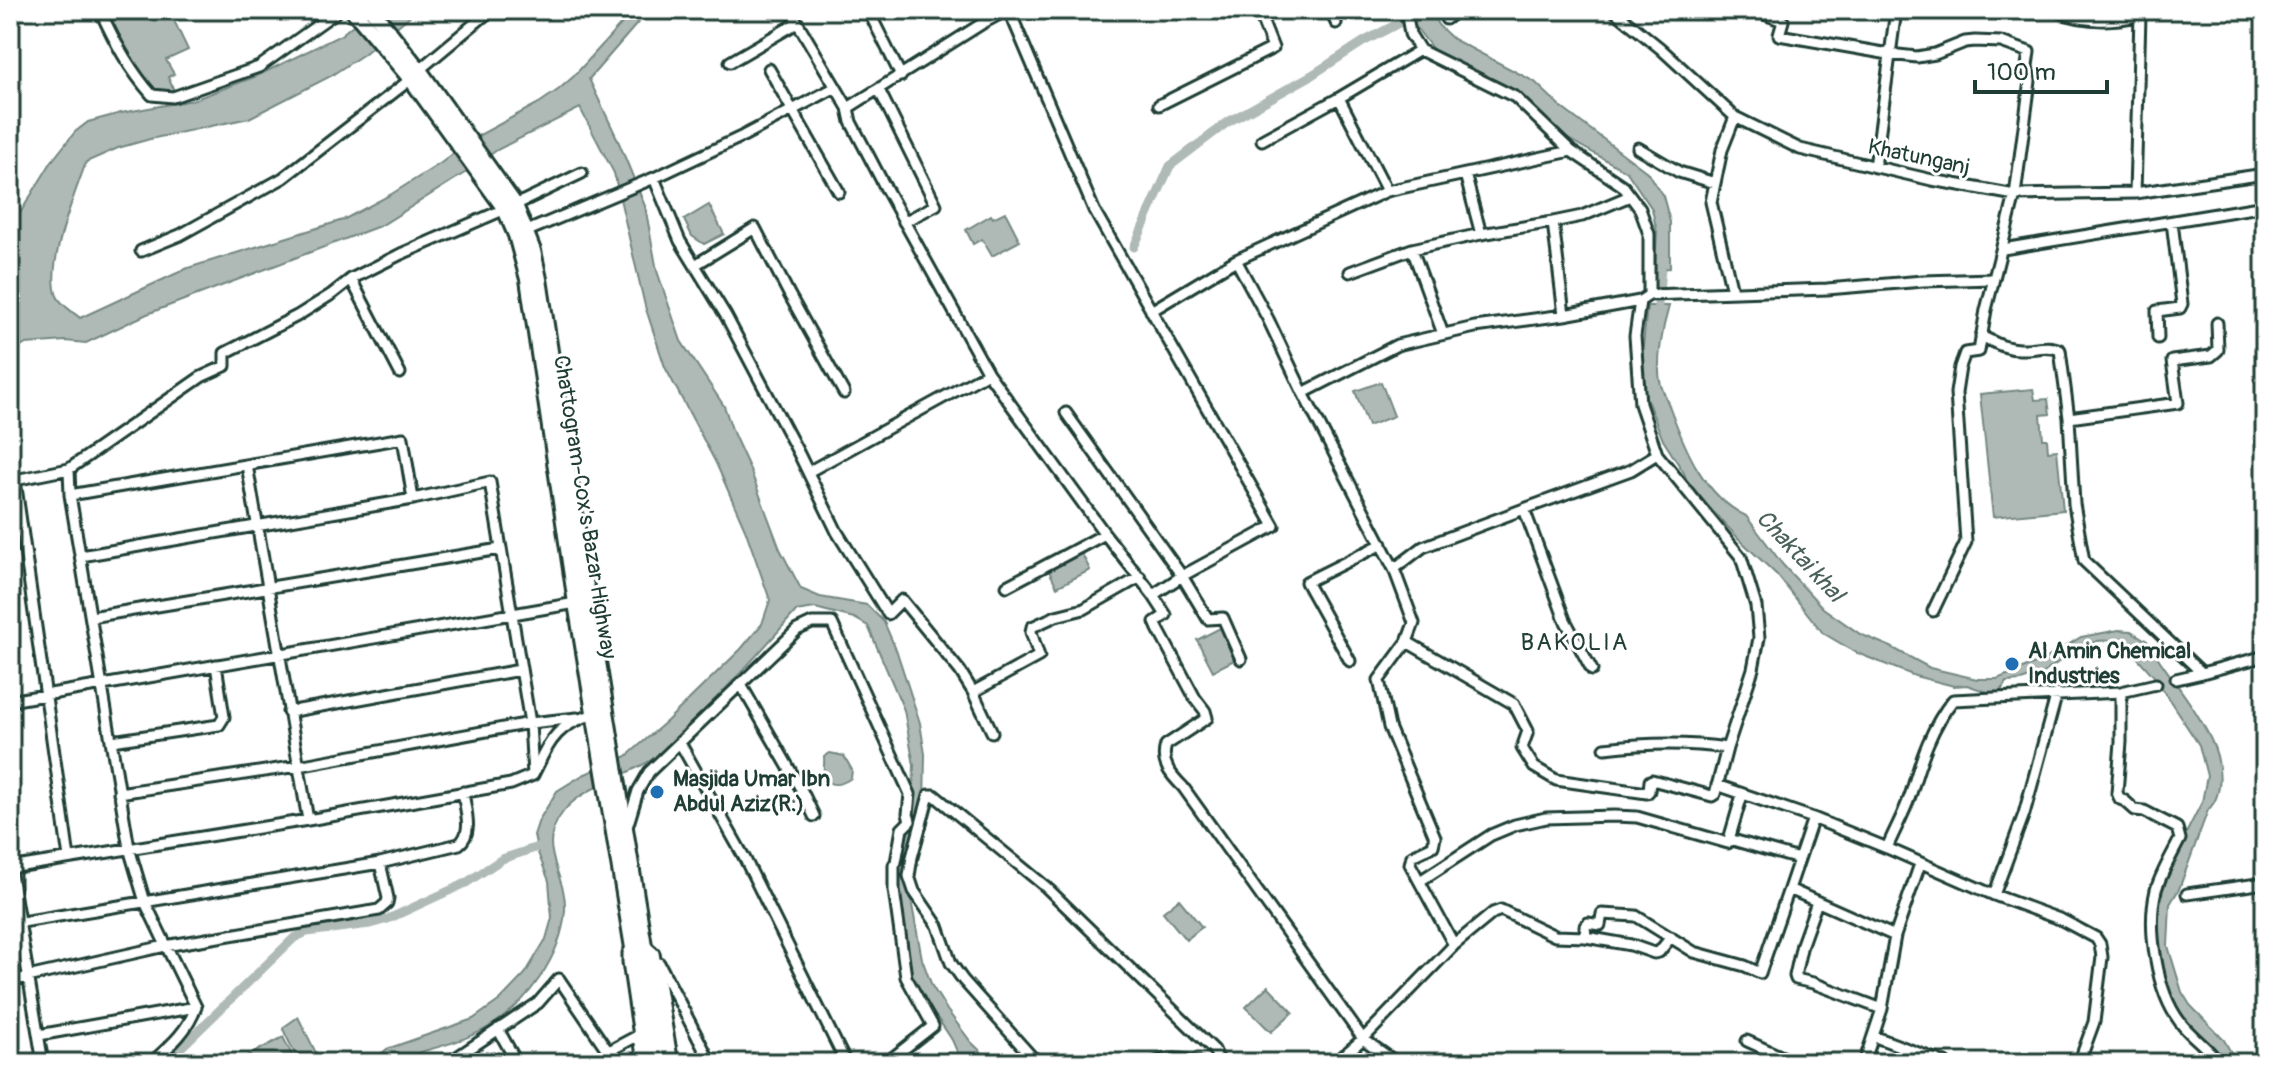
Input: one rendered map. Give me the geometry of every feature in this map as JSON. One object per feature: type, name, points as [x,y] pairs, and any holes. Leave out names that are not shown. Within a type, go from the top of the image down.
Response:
[{"type":"highway","name":"Chattogram-Cox's Bazar Highway","points":[[353,10],[415,75],[510,207],[533,251],[560,450],[588,716],[605,737]]},
{"type":"highway","name":"Chattogram-Cox's Bazar Highway","points":[[372,10],[402,59]]},
{"type":"highway","name":"Chattogram-Cox's Bazar Highway","points":[[510,207],[528,279],[588,600],[617,813],[643,947],[652,1063]]},
{"type":"highway","name":"Chattogram-Cox's Bazar Highway","points":[[617,813],[626,836],[663,1063]]},
{"type":"street","points":[[100,10],[134,74],[152,95],[173,97],[259,67],[339,10]]},
{"type":"street","points":[[141,251],[180,235],[283,178],[415,75],[491,10]]},
{"type":"street","points":[[790,10],[848,108],[851,122],[988,373],[1166,615],[1155,622],[1207,718],[1166,745],[1163,751],[1167,770],[1183,787],[1363,1039],[1397,1063]]},
{"type":"street","points":[[868,10],[901,76]]},
{"type":"street","points":[[848,108],[1008,10],[1094,210],[1274,526],[1153,595]]},
{"type":"street","points":[[1159,105],[1273,48],[1258,10]]},
{"type":"street","points":[[1331,10],[1336,23]]},
{"type":"street","points":[[1406,10],[1410,34],[1420,50],[1515,97],[1571,151],[1623,186],[1640,209],[1649,234],[1648,297],[1635,336],[1640,404],[1657,454],[1741,557],[1756,606],[1759,638],[1753,669],[1712,796],[1652,780],[1647,793],[1556,780],[1534,767],[1522,748],[1528,731],[1514,704],[1407,642]]},
{"type":"street","points":[[1446,19],[1457,10]]},
{"type":"street","name":"Khatunganj","points":[[1613,10],[1626,14],[1735,117],[1800,149],[1932,180],[2015,195],[2135,193],[2265,174]]},
{"type":"street","points":[[1753,10],[1783,21],[1779,35],[1889,54],[1917,57],[1975,41],[2001,42],[2029,52],[2027,66],[2030,81],[2015,195],[1993,279],[1979,351],[1965,353],[1956,393],[1966,542],[1933,611]]},
{"type":"street","points":[[1875,167],[1896,10]]},
{"type":"street","points":[[2053,10],[2097,21],[2119,20],[2142,12],[2135,193]]},
{"type":"street","points":[[730,62],[797,23]]},
{"type":"street","points":[[1262,140],[1420,50]]},
{"type":"street","points":[[769,69],[839,192]]},
{"type":"street","points":[[525,232],[654,178],[836,87]]},
{"type":"street","points":[[879,90],[936,205],[904,222]]},
{"type":"street","points":[[1339,98],[1387,191]]},
{"type":"street","points":[[1732,291],[1711,202],[1722,150],[1735,117]]},
{"type":"street","points":[[1638,148],[1679,172],[1715,183]]},
{"type":"street","points":[[1151,311],[1236,260],[1387,191],[1571,151]]},
{"type":"street","points":[[69,858],[15,480],[69,469],[201,377],[225,366],[225,353],[297,316],[351,279],[582,173]]},
{"type":"street","points":[[1465,174],[1481,234]]},
{"type":"street","points":[[654,178],[680,241],[726,316],[837,532],[888,614],[902,600],[960,671],[992,732]]},
{"type":"street","points":[[1350,272],[1412,249],[1582,216],[1630,196]]},
{"type":"street","points":[[2003,249],[2265,206]]},
{"type":"street","points":[[1553,222],[1564,315]]},
{"type":"street","points":[[2158,338],[2157,311],[2180,308],[2182,304],[2172,222]]},
{"type":"street","points":[[695,265],[755,228],[844,393]]},
{"type":"street","points":[[1412,249],[1443,334]]},
{"type":"street","points":[[1236,260],[1382,544],[1414,623],[1407,642],[1379,680],[1389,727],[1435,837],[1433,846],[1412,856],[1410,864],[1454,945]]},
{"type":"street","points":[[351,279],[400,373]]},
{"type":"street","points":[[1303,393],[1397,345],[1475,327],[1564,315],[1648,297],[1993,279]]},
{"type":"street","points":[[2069,418],[2178,403],[2172,361],[2211,356],[2218,350],[2217,323]]},
{"type":"street","points":[[1981,336],[2005,347],[2053,347],[2060,350],[2069,418],[2074,504],[2084,561],[2202,673]]},
{"type":"street","points":[[808,472],[988,373]]},
{"type":"street","points":[[1066,413],[1182,576],[1208,619],[1223,618],[1241,659]]},
{"type":"street","points":[[70,495],[403,438],[413,499]]},
{"type":"street","points":[[1394,569],[1423,547],[1631,470],[1657,454]]},
{"type":"street","points":[[247,465],[308,820]]},
{"type":"street","points":[[69,469],[70,495],[129,848],[145,902],[196,1007],[177,1039],[151,1063]]},
{"type":"street","points":[[81,556],[413,499],[490,482],[530,723],[533,775]]},
{"type":"street","points":[[1524,509],[1565,620],[1592,670]]},
{"type":"street","points":[[1007,586],[1105,534]]},
{"type":"street","points":[[1350,661],[1306,582],[1382,544]]},
{"type":"street","points":[[91,617],[500,549]]},
{"type":"street","points":[[973,692],[1039,656],[1032,627],[1056,616],[1084,609],[1140,577]]},
{"type":"street","points":[[10,701],[576,603]]},
{"type":"street","points":[[626,836],[629,815],[649,772],[797,630],[812,623],[832,623],[910,794],[910,821],[902,829],[894,865],[894,890],[906,977],[933,1026],[886,1063]]},
{"type":"street","points":[[2176,679],[2265,656]]},
{"type":"street","points":[[112,741],[219,725],[224,717],[216,665]]},
{"type":"street","points":[[288,712],[520,670]]},
{"type":"street","points":[[740,683],[814,816]]},
{"type":"street","points":[[1887,848],[1910,794],[1916,769],[1953,700],[2121,692],[2156,684]]},
{"type":"street","points":[[2121,692],[2117,793],[2135,810],[2144,811],[2177,828],[2180,839],[2157,887],[2154,908],[2155,946],[2162,981],[2180,1022],[2219,1063]]},
{"type":"street","points":[[1994,895],[2024,814],[2057,693]]},
{"type":"street","points":[[119,793],[298,766],[530,723],[588,716]]},
{"type":"street","points":[[43,1063],[15,924],[10,868],[511,784],[533,775],[552,736],[588,716]]},
{"type":"street","points":[[1605,748],[1656,742],[1727,748]]},
{"type":"street","points":[[680,743],[744,857],[846,1063]]},
{"type":"street","points":[[1717,785],[1813,818],[1994,895],[2062,920],[2096,938],[2102,957],[2094,1022],[2079,1063]]},
{"type":"street","points":[[15,924],[380,863],[459,844],[468,833],[463,792]]},
{"type":"street","points":[[1041,1063],[1031,1056],[963,980],[951,963],[938,926],[914,891],[909,876],[929,795],[934,795],[1046,887],[1214,1050],[1220,1063]]},
{"type":"street","points":[[1420,881],[1491,835],[1515,825],[1546,818],[1637,817],[1727,843],[1742,795]]},
{"type":"street","points":[[1586,937],[1586,924],[1600,925],[1604,914],[1636,916],[1694,952],[1760,973],[1813,818]]},
{"type":"street","points":[[1729,839],[1799,859]]},
{"type":"street","points":[[10,981],[165,946],[379,910],[388,898],[380,863]]},
{"type":"street","points":[[1864,1063],[1882,1009],[1895,936],[1920,864]]},
{"type":"street","points":[[2187,894],[2265,883]]},
{"type":"street","points":[[1789,889],[1895,936]]},
{"type":"street","points":[[1817,902],[1802,944],[1796,979],[1882,1009]]},
{"type":"street","points":[[1335,1063],[1363,1039],[1454,945],[1493,913],[1501,910],[1509,912],[1555,936],[1586,937],[1631,945],[1654,953],[1659,952],[1671,937]]},
{"type":"street","points":[[643,947],[628,953],[643,1063]]},
{"type":"street","points":[[643,947],[673,1063]]},
{"type":"street","points":[[643,947],[711,1063]]},
{"type":"street","points":[[448,1063],[538,1003],[559,979],[616,1063]]},
{"type":"street","points":[[39,1035],[196,1007]]},
{"type":"street","points":[[498,1029],[517,1063]]},
{"type":"street","points":[[609,1051],[639,1035]]},
{"type":"street","points":[[1873,1036],[1945,1063]]},
{"type":"street","points":[[1747,1041],[1796,1063]]},
{"type":"street","points":[[1153,1063],[1165,1058],[1183,1058],[1200,1063]]},
{"type":"shaded area","points":[[104,10],[169,10],[188,50],[166,60],[174,74],[168,77],[175,93],[155,92],[126,53]]},
{"type":"shaded area","points":[[371,10],[417,10],[364,54],[329,77],[249,118],[150,139],[86,162],[58,248],[54,283],[57,296],[80,318],[188,268],[343,220],[390,195],[472,139],[558,90],[634,10],[649,10],[589,79],[645,206],[657,271],[681,341],[724,406],[780,549],[801,589],[820,597],[867,605],[884,622],[897,652],[920,723],[925,754],[924,808],[909,889],[922,959],[932,986],[947,1010],[971,1042],[993,1063],[963,1063],[952,1040],[921,995],[908,962],[895,875],[913,797],[914,765],[904,710],[868,626],[854,618],[815,608],[796,611],[662,753],[583,794],[563,812],[551,838],[551,850],[564,897],[562,927],[557,945],[540,978],[515,1007],[487,1028],[464,1039],[398,1059],[371,1063],[387,1049],[473,1019],[500,1000],[525,974],[546,939],[552,918],[549,881],[534,835],[539,820],[557,791],[583,775],[627,756],[667,721],[741,649],[762,624],[770,600],[745,529],[716,463],[665,367],[645,306],[614,173],[580,108],[497,150],[382,225],[147,314],[86,343],[26,344],[10,353],[10,244],[17,218],[52,161],[75,132],[88,122],[193,100],[257,76],[341,35]]},
{"type":"shaded area","points":[[1410,10],[1430,10],[1438,25],[1453,39],[1535,82],[1562,108],[1647,172],[1663,196],[1670,222],[1670,268],[1655,269],[1657,232],[1652,209],[1627,172],[1549,128],[1528,103],[1511,91],[1438,56],[1408,17]]},
{"type":"shaded area","points":[[709,205],[724,234],[704,244],[692,236],[684,220]]},
{"type":"shaded area","points":[[1005,212],[1020,241],[992,256],[982,239],[973,244],[966,230],[991,215],[993,218]]},
{"type":"shaded area","points":[[1647,306],[1669,306],[1660,345],[1659,376],[1682,439],[1707,484],[1731,507],[1746,516],[1783,565],[1823,608],[1860,634],[1930,668],[1977,679],[1997,679],[2040,662],[2081,637],[2119,630],[2131,631],[2147,641],[2197,714],[2217,757],[2220,776],[2217,795],[2170,904],[2168,946],[2182,992],[2190,1005],[2224,1040],[2237,1063],[2220,1063],[2183,1022],[2166,988],[2156,937],[2156,903],[2174,857],[2202,802],[2207,776],[2199,745],[2153,675],[2127,646],[2113,640],[2097,641],[2072,652],[2042,674],[2006,682],[2001,691],[1993,694],[1967,685],[1954,686],[1915,676],[1857,653],[1823,633],[1777,575],[1688,485],[1663,440],[1645,395],[1642,356]]},
{"type":"shaded area","points":[[1381,382],[1394,416],[1368,426],[1355,391]]},
{"type":"shaded area","points":[[2033,389],[2035,400],[2048,399],[2050,414],[2041,415],[2043,439],[2047,439],[2048,451],[2057,450],[2063,510],[1993,517],[1980,394]]},
{"type":"shaded area","points":[[1080,550],[1090,570],[1057,587],[1047,567]]},
{"type":"shaded area","points":[[1222,627],[1238,658],[1213,671],[1197,640]]},
{"type":"shaded area","points":[[830,753],[844,756],[852,770],[851,778],[845,782],[838,784],[825,780],[824,757]]},
{"type":"shaded area","points":[[1179,899],[1202,927],[1186,940],[1163,912]]},
{"type":"shaded area","points":[[1268,986],[1293,1012],[1271,1032],[1246,1007]]},
{"type":"shaded area","points":[[298,1017],[321,1063],[299,1063],[283,1029]]},
{"type":"shaded area","points":[[283,1037],[296,1063],[242,1063],[240,1060]]},
{"type":"waterway","points":[[1134,247],[1170,166],[1228,122],[1412,16]]},
{"type":"waterway","name":"Chaktai khal","points":[[1657,318],[1661,268]]},
{"type":"waterway","points":[[165,1063],[294,938],[307,932],[388,919],[466,883],[502,859],[544,845]]},
{"type":"place","name":"Al Amin Chemical Industries","points":[[2012,664]]},
{"type":"place","name":"Masjida Umar Ibn Abdul Aziz(R:)","points":[[657,792]]},
{"type":"district","name":"BAKOLIA","points":[[1575,642]]}]
